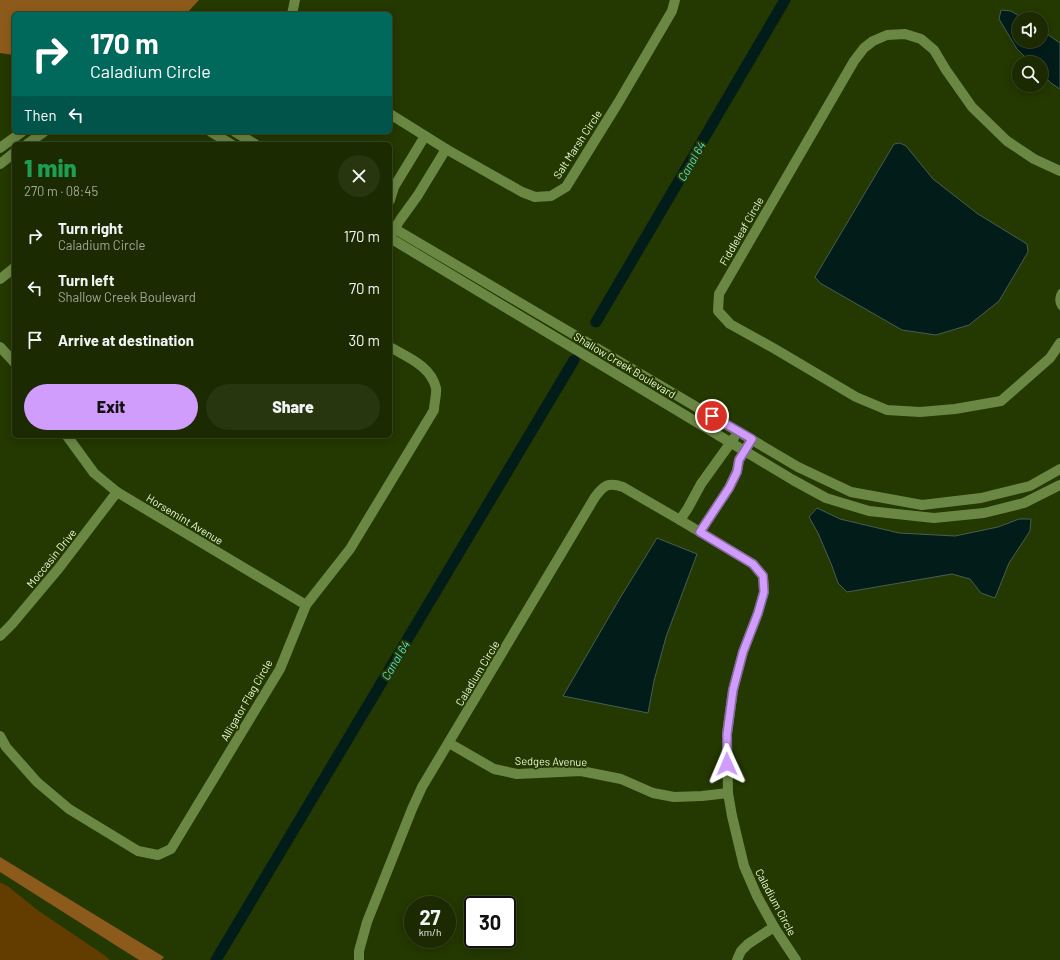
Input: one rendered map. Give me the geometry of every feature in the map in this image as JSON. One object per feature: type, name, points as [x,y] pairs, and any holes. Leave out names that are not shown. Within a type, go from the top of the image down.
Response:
[{"type":"street","points":[[292,12],[295,0]]},
{"type":"street","name":"Salt Marsh Circle","points":[[392,115],[446,149],[522,192],[535,197],[551,196],[566,186],[672,11],[675,0]]},
{"type":"street","name":"Fiddleleaf Circle","points":[[1060,171],[1034,159],[1007,141],[972,107],[934,50],[921,39],[905,34],[886,35],[873,41],[864,48],[854,61],[718,294],[718,311],[730,324],[856,397],[887,410],[920,412],[955,409],[1001,401],[1050,358],[1060,342]]},
{"type":"street","points":[[0,148],[19,134]]},
{"type":"street","points":[[30,142],[41,134]]},
{"type":"street","points":[[214,134],[228,142]]},
{"type":"street","points":[[238,134],[252,142]]},
{"type":"street","points":[[392,194],[394,187],[425,136]]},
{"type":"street","points":[[392,231],[418,195],[446,149]]},
{"type":"street","points":[[0,164],[12,155]]},
{"type":"street","name":"Shallow Creek Boulevard","points":[[392,233],[752,439],[798,467],[851,492],[922,505],[980,498],[1030,486],[1060,468]]},
{"type":"street","name":"Shallow Creek Boulevard","points":[[392,233],[745,450],[826,498],[869,510],[934,518],[984,513],[1024,503],[1060,485]]},
{"type":"street","points":[[0,279],[12,270]]},
{"type":"street","points":[[0,347],[12,360]]},
{"type":"street","name":"Alligator Flag Circle","points":[[0,736],[6,746],[37,782],[70,809],[138,851],[158,855],[171,849],[280,669],[306,605],[350,548],[434,410],[436,389],[430,375],[420,364],[392,348]]},
{"type":"street","points":[[680,520],[701,484],[732,442],[738,431]]},
{"type":"street","name":"Horsemint Avenue","points":[[68,438],[94,472],[117,492],[306,605]]},
{"type":"street","points":[[700,532],[729,488],[737,472],[739,460],[752,439]]},
{"type":"street","name":"Caladium Circle","points":[[359,960],[359,951],[367,922],[422,787],[595,497],[603,487],[614,484],[623,487],[753,564],[763,576],[764,592],[758,613],[743,652],[733,690],[727,734],[728,793],[744,866],[757,896],[774,927],[796,960]]},
{"type":"street","name":"Moccasin Drive","points":[[0,636],[59,568],[117,492]]},
{"type":"street","name":"Sedges Avenue","points":[[449,743],[494,769],[517,774],[581,771],[622,780],[653,793],[674,797],[728,793]]},
{"type":"street","points":[[737,960],[741,951],[748,944],[774,927]]},
{"type":"lane","points":[[1060,292],[1058,295],[1058,303],[1060,307]]},
{"type":"shaded area","points":[[0,0],[199,0],[188,12],[12,12],[12,55],[0,53]]},
{"type":"shaded area","points":[[0,857],[164,957],[161,960],[139,960],[0,872]]},
{"type":"shaded area","points":[[0,882],[9,887],[36,909],[110,960],[0,960]]},
{"type":"water","points":[[1001,10],[1013,12],[1012,41],[999,19]]},
{"type":"water","points":[[1048,35],[1060,43],[1060,89],[1048,80],[1048,56],[1024,56],[1017,49],[1048,48]]},
{"type":"water","points":[[900,143],[906,146],[933,179],[978,214],[1027,244],[1028,252],[999,301],[969,325],[936,335],[902,330],[820,283],[815,277],[894,144]]},
{"type":"water","points":[[817,508],[840,519],[899,533],[955,536],[998,527],[1019,519],[1031,519],[1030,531],[1009,563],[995,598],[981,593],[970,579],[952,574],[847,592],[838,583],[818,533],[809,517]]},
{"type":"water","points":[[657,538],[697,554],[666,637],[654,681],[648,713],[563,696],[620,598]]},
{"type":"waterway","name":"Canal 64","points":[[596,322],[785,0]]},
{"type":"waterway","name":"Canal 64","points":[[216,960],[574,360]]},
{"type":"route","points":[[712,416],[752,439],[739,460],[737,472],[729,488],[700,532],[753,564],[763,576],[764,592],[758,613],[743,652],[733,690],[727,734],[727,764]]}]
